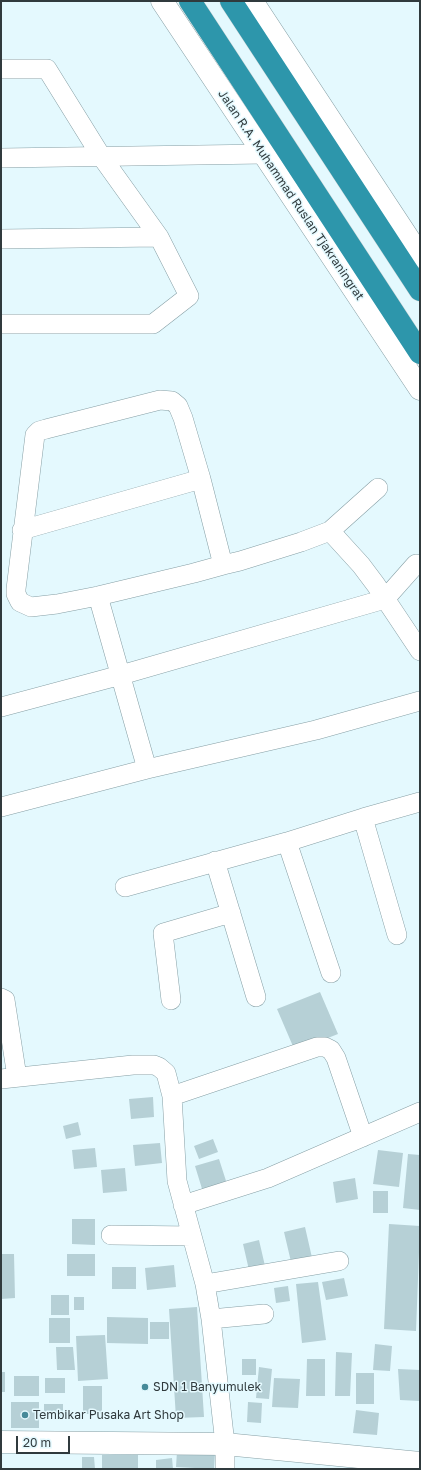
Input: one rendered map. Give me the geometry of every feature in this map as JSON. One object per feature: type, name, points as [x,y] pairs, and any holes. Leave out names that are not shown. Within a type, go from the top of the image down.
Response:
[{"type":"highway","name":"Jalan R.A. Muhammad Ruslan Tjakraningrat","points":[[190,1],[420,352]]},
{"type":"highway","points":[[231,1],[420,290]]},
{"type":"street","name":"Jalan R.A. Muhammad Ruslan Tjakraningrat","points":[[162,1],[420,389]]},
{"type":"street","points":[[252,1],[420,256]]},
{"type":"street","points":[[1,69],[47,69],[101,156],[159,237],[189,296],[153,324],[1,324]]},
{"type":"street","points":[[1,158],[264,154]]},
{"type":"street","points":[[1,239],[159,237]]},
{"type":"street","points":[[223,565],[201,479],[183,418],[178,406],[172,401],[160,400],[46,429],[39,431],[35,435],[22,530],[16,589],[19,600],[22,604],[31,607],[98,596],[223,565],[301,542],[330,531],[378,488]]},
{"type":"street","points":[[22,530],[201,479]]},
{"type":"street","points":[[330,531],[361,565],[420,651]]},
{"type":"street","points":[[1,707],[121,675],[385,598],[416,564]]},
{"type":"street","points":[[98,596],[148,769]]},
{"type":"street","points":[[1,807],[148,769],[372,716],[420,702]]},
{"type":"street","points":[[125,886],[287,842],[420,802]]},
{"type":"street","points":[[363,818],[397,935]]},
{"type":"street","points":[[287,842],[331,973]]},
{"type":"street","points":[[215,861],[256,997]]},
{"type":"street","points":[[171,1000],[163,933],[231,913]]},
{"type":"street","points":[[1,998],[5,1000],[9,1078],[134,1065],[154,1065],[159,1067],[166,1074],[172,1096],[176,1176],[205,1284],[211,1319],[225,1444],[225,1469]]},
{"type":"street","points":[[172,1096],[317,1047],[325,1047],[331,1050],[336,1058],[363,1138]]},
{"type":"street","points":[[183,1205],[268,1178],[420,1112]]},
{"type":"street","points":[[111,1235],[192,1236]]},
{"type":"street","points":[[205,1284],[338,1261]]},
{"type":"street","points":[[211,1319],[264,1314]]},
{"type":"street","points":[[1,1442],[225,1444],[420,1463]]},
{"type":"building","points":[[320,992],[338,1034],[295,1051],[277,1009]]},
{"type":"building","points":[[153,1097],[154,1117],[131,1119],[129,1099]]},
{"type":"building","points":[[78,1122],[81,1135],[66,1139],[63,1126]]},
{"type":"building","points":[[213,1139],[218,1152],[199,1159],[194,1146]]},
{"type":"building","points":[[160,1143],[162,1163],[135,1166],[133,1145]]},
{"type":"building","points":[[95,1148],[97,1167],[74,1169],[72,1150]]},
{"type":"building","points":[[378,1150],[403,1153],[399,1187],[373,1184]]},
{"type":"building","points":[[408,1154],[420,1155],[420,1210],[403,1208]]},
{"type":"building","points":[[219,1159],[227,1184],[203,1192],[195,1166]]},
{"type":"building","points":[[125,1168],[127,1191],[103,1193],[101,1170]]},
{"type":"building","points":[[355,1178],[358,1199],[336,1203],[333,1182]]},
{"type":"building","points":[[373,1191],[388,1191],[388,1213],[373,1213]]},
{"type":"building","points":[[72,1219],[95,1219],[95,1245],[72,1244]]},
{"type":"building","points":[[389,1224],[420,1226],[416,1331],[384,1329]]},
{"type":"building","points":[[305,1227],[313,1262],[292,1266],[284,1232]]},
{"type":"building","points":[[259,1240],[265,1266],[249,1270],[243,1244]]},
{"type":"building","points":[[1,1254],[14,1254],[15,1298],[1,1299]]},
{"type":"building","points":[[67,1254],[95,1254],[95,1276],[67,1276]]},
{"type":"building","points":[[174,1265],[176,1287],[147,1290],[145,1268]]},
{"type":"building","points":[[112,1267],[136,1267],[136,1289],[112,1289]]},
{"type":"building","points":[[344,1278],[348,1296],[326,1300],[322,1282]]},
{"type":"building","points":[[318,1282],[326,1340],[302,1343],[296,1284]]},
{"type":"building","points":[[288,1286],[290,1301],[276,1303],[274,1288]]},
{"type":"building","points":[[51,1295],[69,1295],[69,1315],[51,1315]]},
{"type":"building","points":[[74,1297],[84,1297],[84,1310],[74,1310]]},
{"type":"building","points":[[197,1307],[204,1417],[176,1418],[169,1309]]},
{"type":"building","points":[[107,1317],[148,1318],[148,1344],[107,1343]]},
{"type":"building","points":[[49,1318],[70,1318],[70,1343],[49,1343]]},
{"type":"building","points":[[150,1322],[169,1322],[169,1339],[150,1339]]},
{"type":"building","points":[[105,1335],[108,1379],[78,1381],[76,1336]]},
{"type":"building","points":[[375,1344],[392,1346],[390,1371],[373,1370]]},
{"type":"building","points":[[56,1347],[73,1347],[75,1370],[57,1370]]},
{"type":"building","points":[[336,1352],[352,1353],[350,1396],[335,1396]]},
{"type":"building","points":[[242,1359],[256,1359],[256,1375],[242,1375]]},
{"type":"building","points":[[307,1359],[325,1359],[325,1396],[306,1396]]},
{"type":"building","points":[[259,1367],[272,1369],[269,1399],[256,1398]]},
{"type":"building","points":[[398,1369],[420,1370],[420,1401],[400,1400]]},
{"type":"building","points":[[1,1372],[5,1372],[5,1392],[1,1392]]},
{"type":"building","points":[[356,1373],[374,1373],[374,1404],[356,1404]]},
{"type":"building","points":[[14,1376],[39,1376],[39,1396],[14,1396]]},
{"type":"building","points":[[45,1378],[65,1378],[65,1393],[45,1393]]},
{"type":"building","points":[[274,1378],[300,1379],[298,1408],[272,1407]]},
{"type":"building","points":[[83,1386],[102,1386],[102,1414],[83,1414]]},
{"type":"building","name":"Tembikar Pusaka Art Shop","points":[[11,1402],[39,1402],[39,1428],[11,1428]]},
{"type":"building","points":[[248,1402],[262,1403],[261,1423],[247,1422]]},
{"type":"building","points":[[44,1404],[63,1404],[63,1418],[44,1418]]},
{"type":"building","points":[[356,1410],[379,1413],[377,1435],[353,1433]]},
{"type":"building","points":[[177,1451],[215,1453],[214,1469],[176,1467]]},
{"type":"building","points":[[102,1455],[138,1455],[138,1469],[102,1469]]},
{"type":"building","points":[[82,1457],[94,1457],[95,1469],[82,1469]]},
{"type":"building","points":[[172,1458],[173,1469],[156,1469],[156,1460]]},
{"type":"place","name":"SDN 1 Banyumulek","points":[[145,1387]]},
{"type":"place","name":"Tembikar Pusaka Art Shop","points":[[25,1415]]}]
